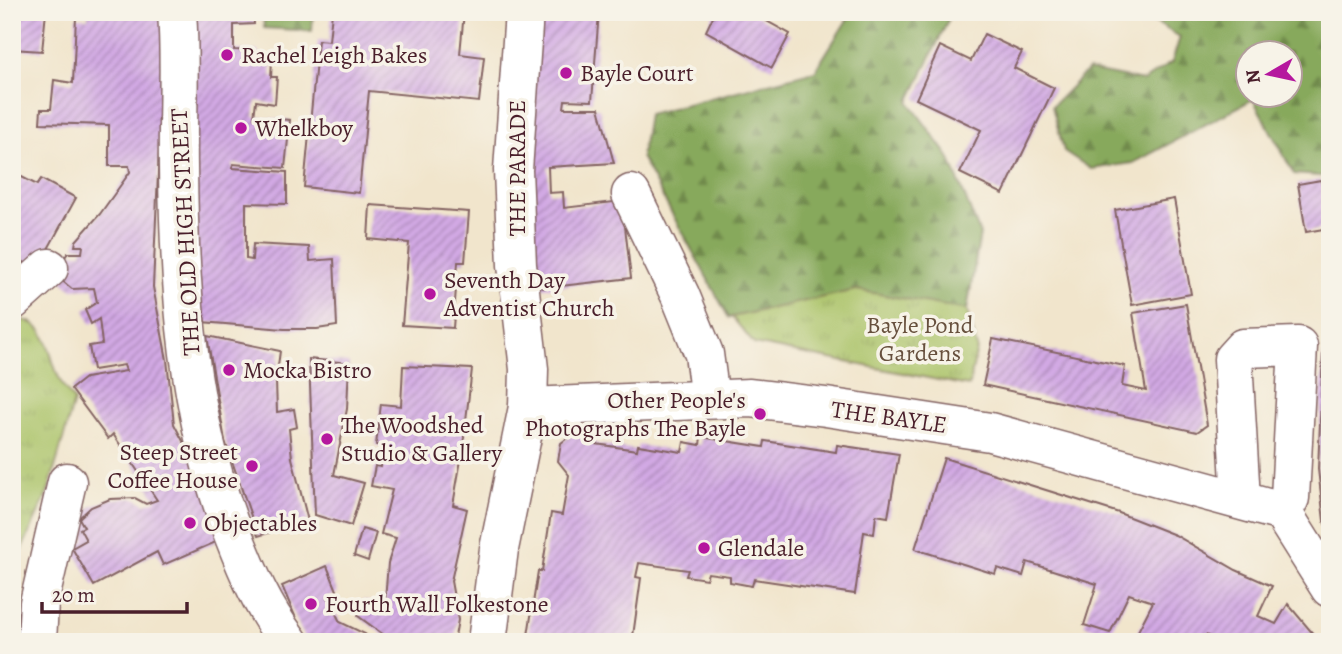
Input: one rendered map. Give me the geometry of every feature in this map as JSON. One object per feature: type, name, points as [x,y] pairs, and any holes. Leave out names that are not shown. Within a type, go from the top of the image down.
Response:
[{"type":"street","name":"THE OLD HIGH STREET","points":[[177,12],[178,168],[185,327],[200,429],[215,488],[247,572],[268,615],[289,642]]},
{"type":"street","name":"THE PARADE","points":[[487,642],[499,549],[528,407],[529,369],[517,265],[513,170],[524,12]]},
{"type":"street","points":[[631,194],[680,295],[704,354],[710,399]]},
{"type":"street","points":[[12,301],[49,268]]},
{"type":"street","points":[[1241,500],[1233,359],[1243,348],[1298,346],[1290,498],[1282,512],[1330,588]]},
{"type":"street","name":"THE BAYLE","points":[[528,407],[750,398],[776,401],[990,432],[1282,512]]},
{"type":"street","points":[[37,642],[39,603],[67,482]]},
{"type":"green space","points":[[263,12],[313,12],[312,31],[264,28]]},
{"type":"green space","points":[[852,12],[952,12],[909,102],[949,157],[980,234],[967,310],[856,290],[729,318],[641,157],[648,114],[815,71]]},
{"type":"green space","points":[[1138,12],[1330,12],[1330,177],[1294,174],[1258,108],[1304,108],[1304,38],[1234,38],[1234,108],[1236,108],[1133,163],[1091,169],[1064,151],[1052,106],[1088,70],[1143,81],[1172,62],[1180,37]]},
{"type":"green space","name":"Bayle Pond Gardens","points":[[856,290],[967,310],[977,348],[969,386],[754,344],[732,317]]},
{"type":"green space","points":[[12,319],[24,320],[40,330],[60,381],[74,401],[48,492],[12,571]]},
{"type":"building","points":[[12,12],[46,12],[42,51],[12,49]]},
{"type":"building","points":[[88,12],[165,12],[153,287],[167,360],[174,424],[204,481],[223,539],[163,565],[157,552],[94,586],[72,548],[86,540],[80,529],[84,527],[79,518],[91,507],[110,499],[135,498],[146,504],[157,500],[113,434],[108,439],[71,389],[85,378],[126,371],[124,365],[93,370],[89,346],[102,344],[99,319],[91,324],[85,310],[97,302],[94,288],[72,289],[53,273],[68,253],[82,253],[83,246],[75,246],[76,241],[100,214],[130,172],[129,166],[109,166],[109,125],[40,123],[41,109],[51,109],[54,80],[73,83],[76,17],[88,18]]},
{"type":"building","points":[[196,12],[253,12],[254,24],[234,25],[234,50],[258,51],[258,60],[272,60],[271,77],[277,77],[275,104],[256,101],[254,117],[290,120],[285,168],[233,164],[232,168],[287,172],[287,204],[246,203],[246,259],[252,260],[253,244],[309,247],[310,261],[334,259],[337,326],[284,329],[202,322],[191,203]]},
{"type":"building","points":[[332,12],[398,16],[398,12],[464,12],[460,54],[484,57],[479,102],[369,91],[359,193],[304,187],[318,40],[329,41]]},
{"type":"building","points":[[540,12],[599,12],[592,101],[565,100],[564,108],[599,108],[614,163],[548,167],[549,193],[563,192],[564,208],[622,201],[631,278],[543,288],[531,279],[528,168]]},
{"type":"building","points":[[715,12],[756,12],[754,14],[790,34],[772,68],[706,31]]},
{"type":"building","points":[[984,34],[1022,52],[1014,68],[1054,88],[1003,194],[960,173],[981,130],[916,99],[940,46],[971,61]]},
{"type":"building","points":[[12,172],[37,185],[41,179],[76,198],[37,269],[12,256]]},
{"type":"building","points":[[1321,180],[1329,228],[1306,232],[1298,184]]},
{"type":"building","points":[[1174,199],[1191,294],[1132,305],[1115,210]]},
{"type":"building","name":"Seventh Day Adventist Church","points":[[370,205],[469,212],[465,262],[458,262],[453,328],[402,325],[409,243],[368,239]]},
{"type":"building","points":[[1186,304],[1207,425],[1197,432],[983,385],[993,339],[1125,366],[1122,386],[1146,391],[1133,313]]},
{"type":"building","points":[[207,336],[280,351],[276,381],[277,412],[294,409],[297,427],[289,429],[292,458],[308,521],[258,536],[225,441]]},
{"type":"building","points":[[1323,354],[1330,354],[1330,536],[1324,521],[1318,469]]},
{"type":"building","name":"The Woodshed Studio & Gallery","points":[[309,359],[349,363],[347,409],[334,475],[364,483],[351,526],[315,515]]},
{"type":"building","points":[[403,366],[472,369],[453,505],[467,509],[451,581],[458,620],[454,642],[399,642],[401,639],[384,635],[358,616],[363,600],[386,607],[388,602],[385,601],[388,563],[396,538],[381,534],[392,490],[371,486],[375,466],[381,467],[384,446],[376,445],[381,404],[401,406]]},
{"type":"building","name":"Glendale","points":[[574,433],[591,437],[596,444],[637,450],[638,445],[682,452],[684,442],[700,445],[701,437],[764,447],[765,441],[836,452],[837,445],[899,454],[888,517],[876,515],[874,534],[864,532],[855,594],[754,579],[752,586],[730,582],[730,576],[708,573],[706,579],[686,576],[688,570],[639,563],[636,577],[641,578],[633,636],[638,638],[637,642],[527,642],[538,571],[542,571],[551,513],[562,515],[569,475],[558,461],[561,443]]},
{"type":"building","points":[[944,458],[1119,513],[1175,535],[1236,570],[1272,586],[1258,616],[1276,624],[1288,604],[1320,642],[1220,642],[1206,635],[1202,642],[1183,642],[1169,635],[1165,642],[1154,642],[1137,633],[1153,602],[1129,594],[1110,633],[1084,625],[1097,584],[1027,562],[1023,576],[997,568],[995,574],[915,549]]},
{"type":"building","points":[[362,529],[376,533],[368,561],[354,556]]},
{"type":"building","name":"Fourth Wall Folkestone","points":[[327,566],[338,593],[328,597],[340,622],[365,634],[373,642],[308,642],[304,637],[282,586]]},
{"type":"place","name":"Rachel Leigh Bakes","points":[[227,55]]},
{"type":"place","name":"Bayle Court","points":[[566,73]]},
{"type":"place","name":"Whelkboy","points":[[241,128]]},
{"type":"place","name":"Seventh Day Adventist Church","points":[[430,294]]},
{"type":"place","name":"Mocka Bistro","points":[[229,370]]},
{"type":"place","name":"Other People's Photographs The Bayle","points":[[760,414]]},
{"type":"place","name":"The Woodshed Studio & Gallery","points":[[327,439]]},
{"type":"place","name":"Steep Street Coffee House","points":[[252,466]]},
{"type":"place","name":"Objectables","points":[[190,523]]},
{"type":"place","name":"Glendale","points":[[704,548]]},
{"type":"place","name":"Fourth Wall Folkestone","points":[[311,604]]}]
